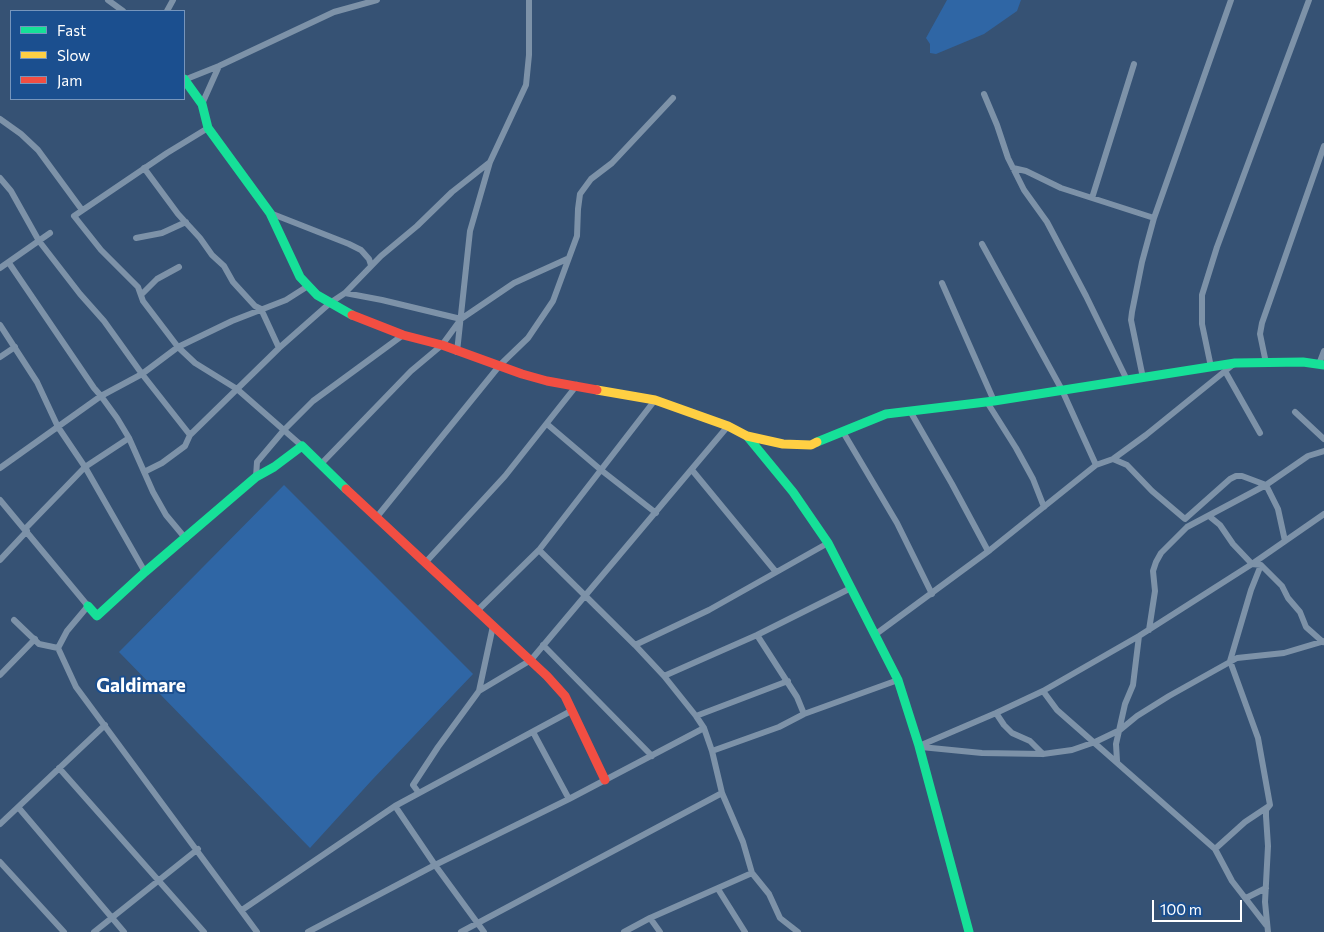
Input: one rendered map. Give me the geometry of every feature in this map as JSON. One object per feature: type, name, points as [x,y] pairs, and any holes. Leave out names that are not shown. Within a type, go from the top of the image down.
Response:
[{"type":"street","points":[[108,0],[122,10]]},
{"type":"street","points":[[185,80],[334,12],[377,0]]},
{"type":"street","points":[[457,352],[470,231],[490,162],[526,85],[529,55],[529,0]]},
{"type":"street","points":[[1143,378],[1132,327],[1132,312],[1142,262],[1154,218],[1231,0]]},
{"type":"street","points":[[1211,367],[1202,324],[1202,295],[1217,246],[1309,0]]},
{"type":"street","points":[[1092,198],[1134,64]]},
{"type":"street","points":[[202,104],[218,66]]},
{"type":"street","points":[[185,81],[202,104],[208,128],[270,213],[300,276],[308,286],[330,303],[355,317],[402,335],[442,345],[457,352],[547,381],[655,400],[728,426],[747,436],[783,444],[811,445],[886,414],[990,401],[1235,363],[1303,362],[1322,364],[1324,352]]},
{"type":"street","points":[[984,94],[1013,168],[1024,190],[1047,222],[1127,380]]},
{"type":"street","points":[[376,518],[500,365],[528,338],[553,301],[577,236],[580,194],[592,179],[612,163],[673,98]]},
{"type":"street","points":[[0,119],[21,134],[38,150],[82,210]]},
{"type":"street","points":[[208,128],[144,168],[74,216],[100,250],[138,287],[143,301],[178,347],[195,363],[237,389],[302,446],[376,518],[531,660],[565,696],[570,711],[605,780]]},
{"type":"street","points":[[1266,363],[1260,334],[1262,322],[1324,146]]},
{"type":"street","points":[[144,472],[185,446],[190,435],[279,348],[330,303],[345,293],[371,265],[417,226],[452,192],[490,162]]},
{"type":"street","points":[[144,168],[167,200],[212,255],[224,266],[238,288],[255,306],[262,309],[279,348]]},
{"type":"street","points":[[1013,168],[1026,171],[1061,188],[1154,218]]},
{"type":"street","points":[[0,178],[11,191],[39,241],[80,294],[104,321],[142,374],[190,435]]},
{"type":"street","points":[[270,213],[361,250],[369,259],[371,265]]},
{"type":"street","points":[[136,238],[162,233],[186,222]]},
{"type":"street","points":[[0,268],[50,233]]},
{"type":"street","points":[[982,244],[1062,390],[1096,465]]},
{"type":"street","points":[[321,464],[411,372],[442,345],[461,319],[514,283],[567,259]]},
{"type":"street","points":[[9,263],[129,438],[166,515],[186,539]]},
{"type":"street","points":[[141,295],[157,280],[179,267]]},
{"type":"street","points":[[942,283],[990,401],[1033,479],[1044,507]]},
{"type":"street","points":[[0,468],[101,396],[142,374],[178,347],[232,321],[286,300],[308,286]]},
{"type":"street","points":[[345,293],[461,319]]},
{"type":"street","points":[[0,325],[38,382],[58,427],[85,467],[145,572]]},
{"type":"street","points":[[256,477],[257,462],[284,430],[313,401],[402,335]]},
{"type":"street","points":[[0,357],[15,347]]},
{"type":"street","points":[[876,634],[988,551],[1096,465],[1113,459],[1146,435],[1235,363]]},
{"type":"street","points":[[1225,372],[1260,433]]},
{"type":"street","points":[[426,563],[505,476],[577,385]]},
{"type":"street","points":[[478,610],[538,550],[655,400]]},
{"type":"street","points":[[910,411],[988,551]]},
{"type":"street","points":[[1295,412],[1324,439]]},
{"type":"street","points":[[547,424],[656,513]]},
{"type":"street","points":[[479,690],[531,660],[728,426]]},
{"type":"street","points":[[843,432],[897,523],[932,594]]},
{"type":"street","points":[[747,436],[793,492],[828,543],[898,680],[919,746],[969,932]]},
{"type":"street","points":[[0,560],[85,467],[129,438]]},
{"type":"street","points":[[0,500],[97,616],[145,572],[186,539],[256,477],[302,446]]},
{"type":"street","points":[[1149,630],[1155,591],[1154,571],[1161,553],[1187,527],[1266,485],[1308,456],[1324,451]]},
{"type":"street","points":[[1113,459],[1127,465],[1185,519],[1187,527]]},
{"type":"street","points":[[692,470],[776,572]]},
{"type":"street","points":[[1185,519],[1230,479],[1242,476],[1266,485],[1278,508],[1284,541]]},
{"type":"street","points":[[919,746],[1043,691],[1149,630],[1252,564],[1324,514]]},
{"type":"street","points":[[1209,516],[1220,525],[1233,544],[1252,564],[1261,565],[1282,586],[1288,598],[1300,612],[1306,627],[1323,641]]},
{"type":"street","points":[[635,645],[709,610],[828,543]]},
{"type":"street","points":[[538,550],[635,645],[664,676],[696,716],[704,728],[712,751],[722,794],[743,842],[752,873],[769,894],[780,918],[798,932]]},
{"type":"street","points":[[1261,565],[1230,662],[1258,738],[1270,805],[1266,810],[1268,846],[1267,929]]},
{"type":"street","points":[[664,676],[757,635],[851,588]]},
{"type":"street","points":[[58,648],[67,631],[88,606]]},
{"type":"street","points":[[14,620],[39,644],[58,648]]},
{"type":"street","points":[[419,793],[413,785],[479,690],[493,626]]},
{"type":"street","points":[[757,635],[788,681],[804,714]]},
{"type":"street","points":[[1117,761],[1116,744],[1125,704],[1133,685],[1139,636]]},
{"type":"street","points":[[0,675],[35,640]]},
{"type":"street","points":[[919,746],[982,753],[1043,754],[1072,750],[1120,730],[1137,716],[1169,696],[1237,658],[1284,653],[1323,641]]},
{"type":"street","points":[[543,645],[652,756]]},
{"type":"street","points":[[58,648],[76,687],[242,910],[253,930]]},
{"type":"street","points":[[712,751],[779,727],[804,714],[898,680]]},
{"type":"street","points":[[696,716],[788,681]]},
{"type":"street","points":[[1043,691],[1057,710],[1215,849],[1232,881],[1267,929]]},
{"type":"street","points":[[242,910],[395,806],[570,711]]},
{"type":"street","points":[[996,713],[1012,733],[1030,741],[1043,754]]},
{"type":"street","points":[[0,824],[105,725]]},
{"type":"street","points":[[308,932],[704,728]]},
{"type":"street","points":[[533,732],[569,799]]},
{"type":"street","points":[[59,768],[204,932]]},
{"type":"street","points":[[461,932],[722,794]]},
{"type":"street","points":[[1215,849],[1245,822],[1270,805]]},
{"type":"street","points":[[395,806],[484,932]]},
{"type":"street","points":[[18,807],[124,932]]},
{"type":"street","points":[[94,932],[198,850]]},
{"type":"street","points":[[0,862],[64,932]]},
{"type":"street","points":[[624,932],[650,918],[752,873]]},
{"type":"street","points":[[1246,898],[1266,888]]},
{"type":"street","points":[[718,889],[745,932]]},
{"type":"street","points":[[650,918],[660,932]]},
{"type":"shaded area","points":[[947,0],[1021,0],[1017,11],[984,34],[936,54],[930,53],[930,44],[926,38]]},
{"type":"shaded area","points":[[284,485],[473,674],[310,848],[119,652]]},
{"type":"traffic: fast","points":[[185,80],[202,104],[208,128],[270,213],[300,277],[317,295],[352,315]]},
{"type":"traffic: fast","points":[[817,442],[886,414],[994,401],[1235,363],[1303,362],[1324,365]]},
{"type":"traffic: fast","points":[[747,436],[793,492],[828,543],[898,680],[919,746],[969,932]]},
{"type":"traffic: fast","points":[[88,606],[97,616],[145,572],[256,477],[274,467],[302,446],[346,489]]},
{"type":"traffic: slow","points":[[597,390],[655,400],[728,426],[747,436],[783,444],[811,445],[817,442]]},
{"type":"traffic: jam","points":[[352,315],[403,335],[442,345],[522,374],[547,381],[597,390]]},
{"type":"traffic: jam","points":[[346,489],[547,676],[565,696],[605,780]]},
{"type":"district","name":"Galdimare","points":[[141,686]]}]
